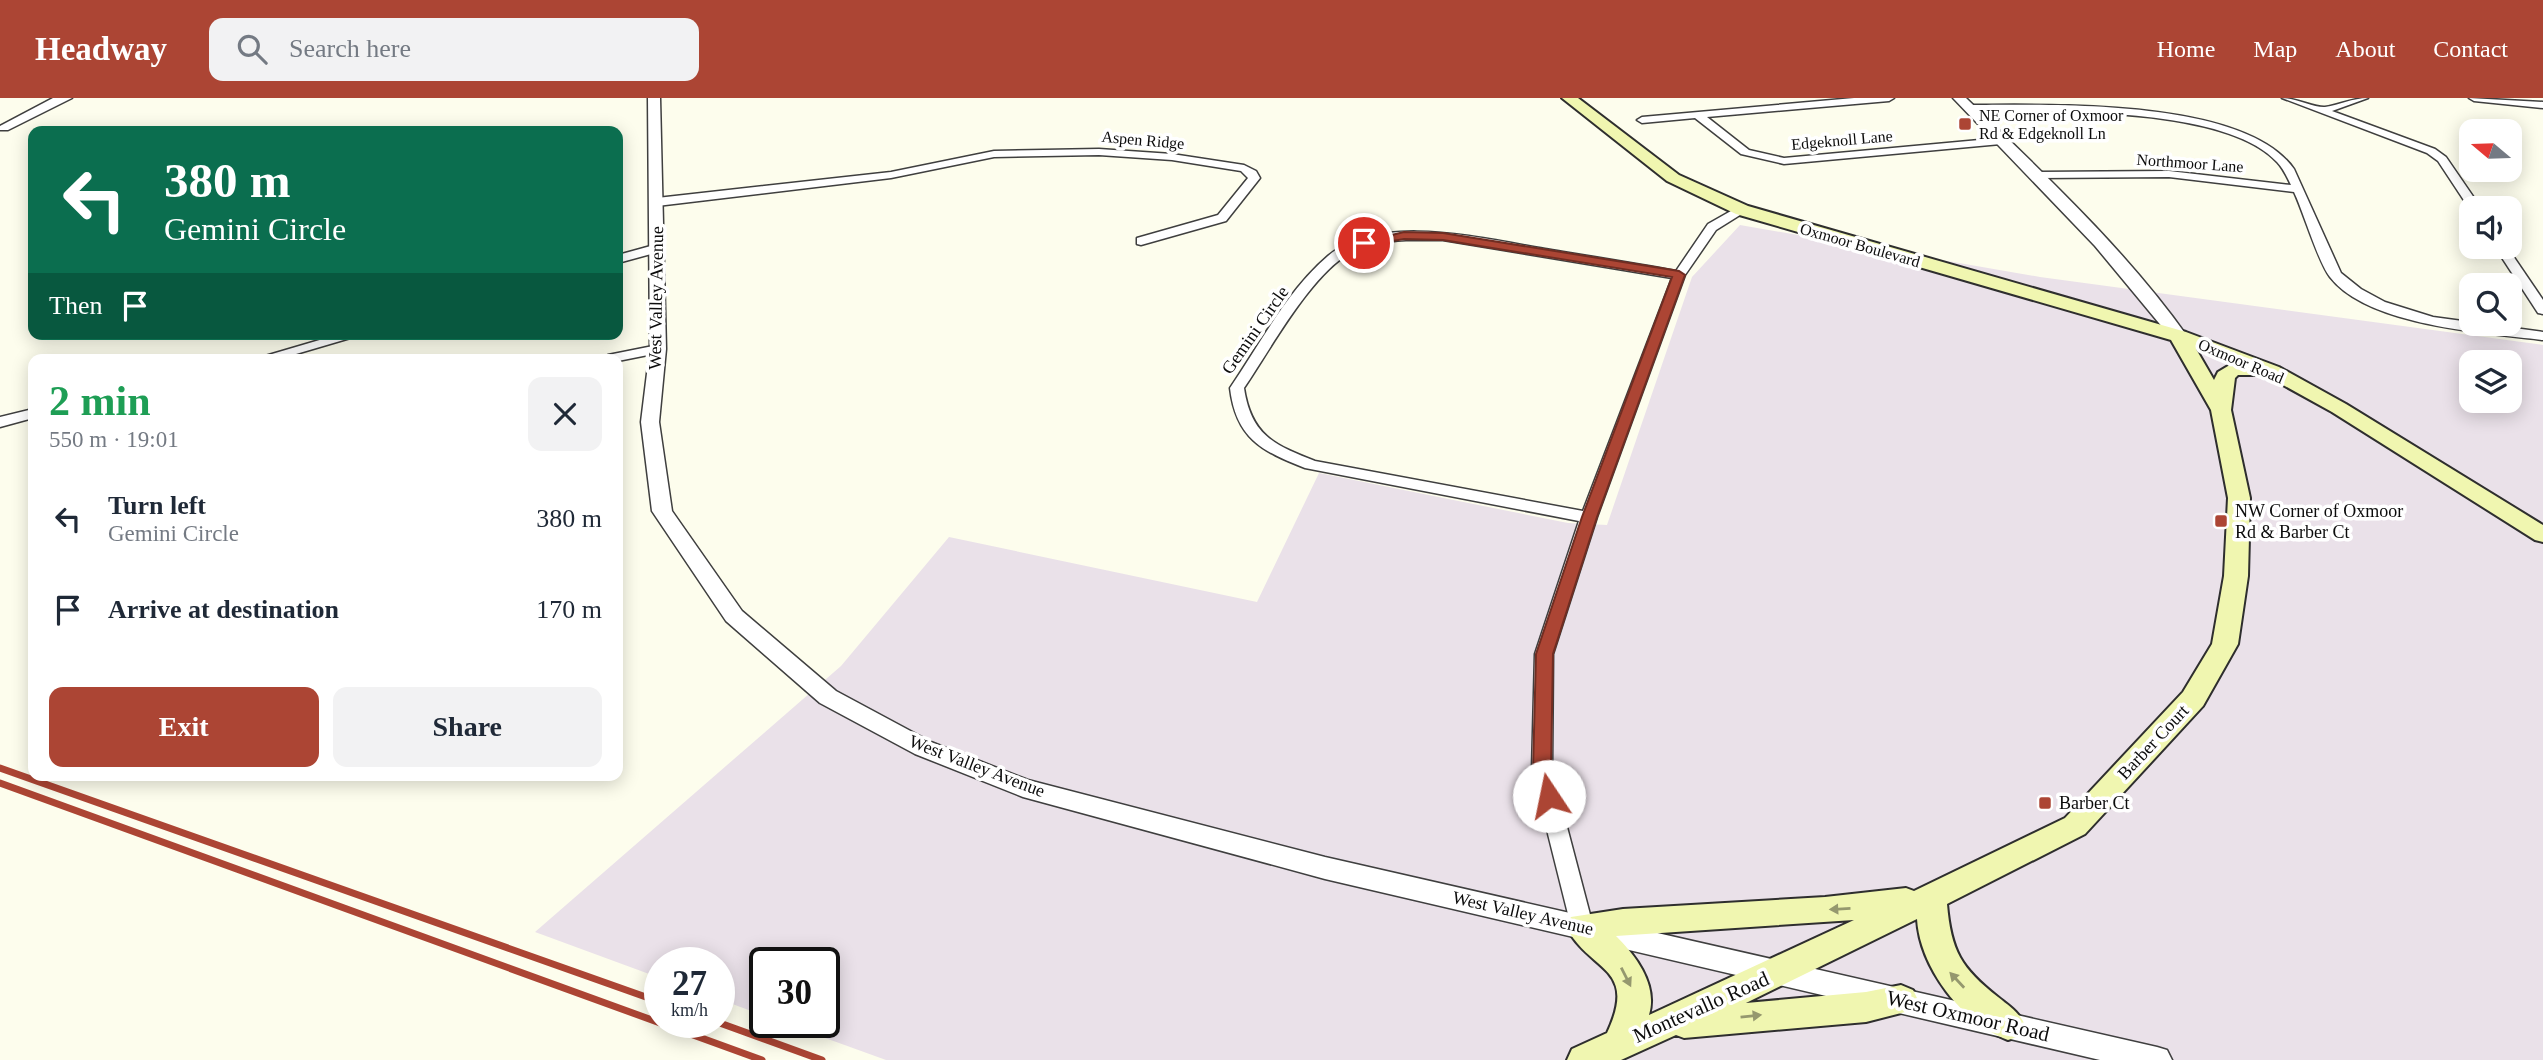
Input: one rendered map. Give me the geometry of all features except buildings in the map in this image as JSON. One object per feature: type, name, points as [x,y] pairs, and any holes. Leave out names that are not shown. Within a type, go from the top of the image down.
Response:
[{"type":"main road","name":"Oxmoor Boulevard","points":[[1569,98],[1673,178],[1742,210],[2179,336]]},
{"type":"main road","name":"Oxmoor Road","points":[[2179,336],[2272,372],[2339,408],[2543,536]]},
{"type":"main road","name":"Barber Court","points":[[1780,972],[2075,826],[2193,699],[2225,644],[2236,576],[2239,498],[2221,410],[2179,336]]},
{"type":"main road","points":[[2221,410],[2225,376],[2233,369],[2272,372]]},
{"type":"main road","points":[[1582,926],[1664,918],[1857,908],[1931,897],[1936,942],[1947,968],[1973,997],[2008,1025]]},
{"type":"main road","points":[[1582,926],[1615,957],[1628,976],[1635,998],[1633,1013],[1619,1044]]},
{"type":"main road","name":"Montevallo Road","points":[[1584,1060],[1780,972]]},
{"type":"main road","points":[[1659,1026],[1866,1007],[1901,1000]]},
{"type":"street","name":"West Valley Avenue","points":[[654,98],[658,349],[650,422],[662,511],[734,616],[828,696],[923,748],[1023,788],[1325,867],[1780,972]]},
{"type":"street","points":[[1642,120],[1889,98]]},
{"type":"street","points":[[2287,98],[2431,151],[2442,159],[2467,196]]},
{"type":"street","points":[[2325,110],[2363,98]]},
{"type":"street","points":[[2474,98],[2543,105]]},
{"type":"street","points":[[4,128],[61,99]]},
{"type":"street","points":[[1964,103],[2071,107],[2183,120],[2227,131],[2252,141],[2278,156],[2291,173],[2335,275],[2367,299],[2424,320],[2543,336]]},
{"type":"street","name":"Oxmoor Road","points":[[1964,103],[2039,175],[2139,285],[2179,336]]},
{"type":"street","name":"Edgeknoll Lane","points":[[1699,116],[1745,152],[1784,161],[1811,161],[2001,141]]},
{"type":"street","name":"Aspen Ridge","points":[[657,205],[853,181],[882,180],[891,175],[995,154],[1050,152],[1172,157],[1244,168],[1252,173],[1254,178],[1222,218],[1141,241]]},
{"type":"street","name":"Northmoor Lane","points":[[2039,175],[2169,174],[2296,189]]},
{"type":"street","points":[[1582,926],[1542,770],[1544,654],[1589,517],[1679,275],[1712,227],[1742,210]]},
{"type":"street","name":"Gemini Circle","points":[[1589,517],[1559,514],[1311,465],[1282,454],[1251,433],[1238,413],[1237,388],[1324,265],[1345,250],[1364,243],[1404,236],[1443,236],[1679,275]]},
{"type":"street","points":[[623,258],[658,248]]},
{"type":"street","points":[[2509,259],[2543,310]]},
{"type":"street","points":[[281,354],[334,340]]},
{"type":"street","points":[[623,356],[658,349]]},
{"type":"street","points":[[0,422],[28,415]]},
{"type":"street","name":"West Oxmoor Road","points":[[1780,972],[2157,1060]]},
{"type":"shaded area","points":[[1740,225],[2040,277],[2459,334],[2459,336],[2543,345],[2543,1060],[886,1060],[825,1038],[840,1038],[840,947],[749,947],[749,1010],[735,1005],[735,947],[644,947],[644,972],[535,932],[841,666],[949,537],[1257,602],[1319,473],[1568,523],[1607,525],[1692,277]]},
{"type":"railway","points":[[0,768],[28,778]]},
{"type":"railway","points":[[37,781],[644,996]]},
{"type":"railway","points":[[0,783],[762,1060]]},
{"type":"railway","points":[[735,1029],[822,1060]]},
{"type":"place","name":"NE Corner of Oxmoor Rd & Edgeknoll Ln","points":[[1965,124]]},
{"type":"place","name":"NW Corner of Oxmoor Rd & Barber Ct","points":[[2221,521]]},
{"type":"place","name":"Barber Ct","points":[[2045,803]]},
{"type":"route","points":[[1364,243],[1404,236],[1443,236],[1679,275],[1589,517],[1544,654],[1542,770],[1549,796]]}]
